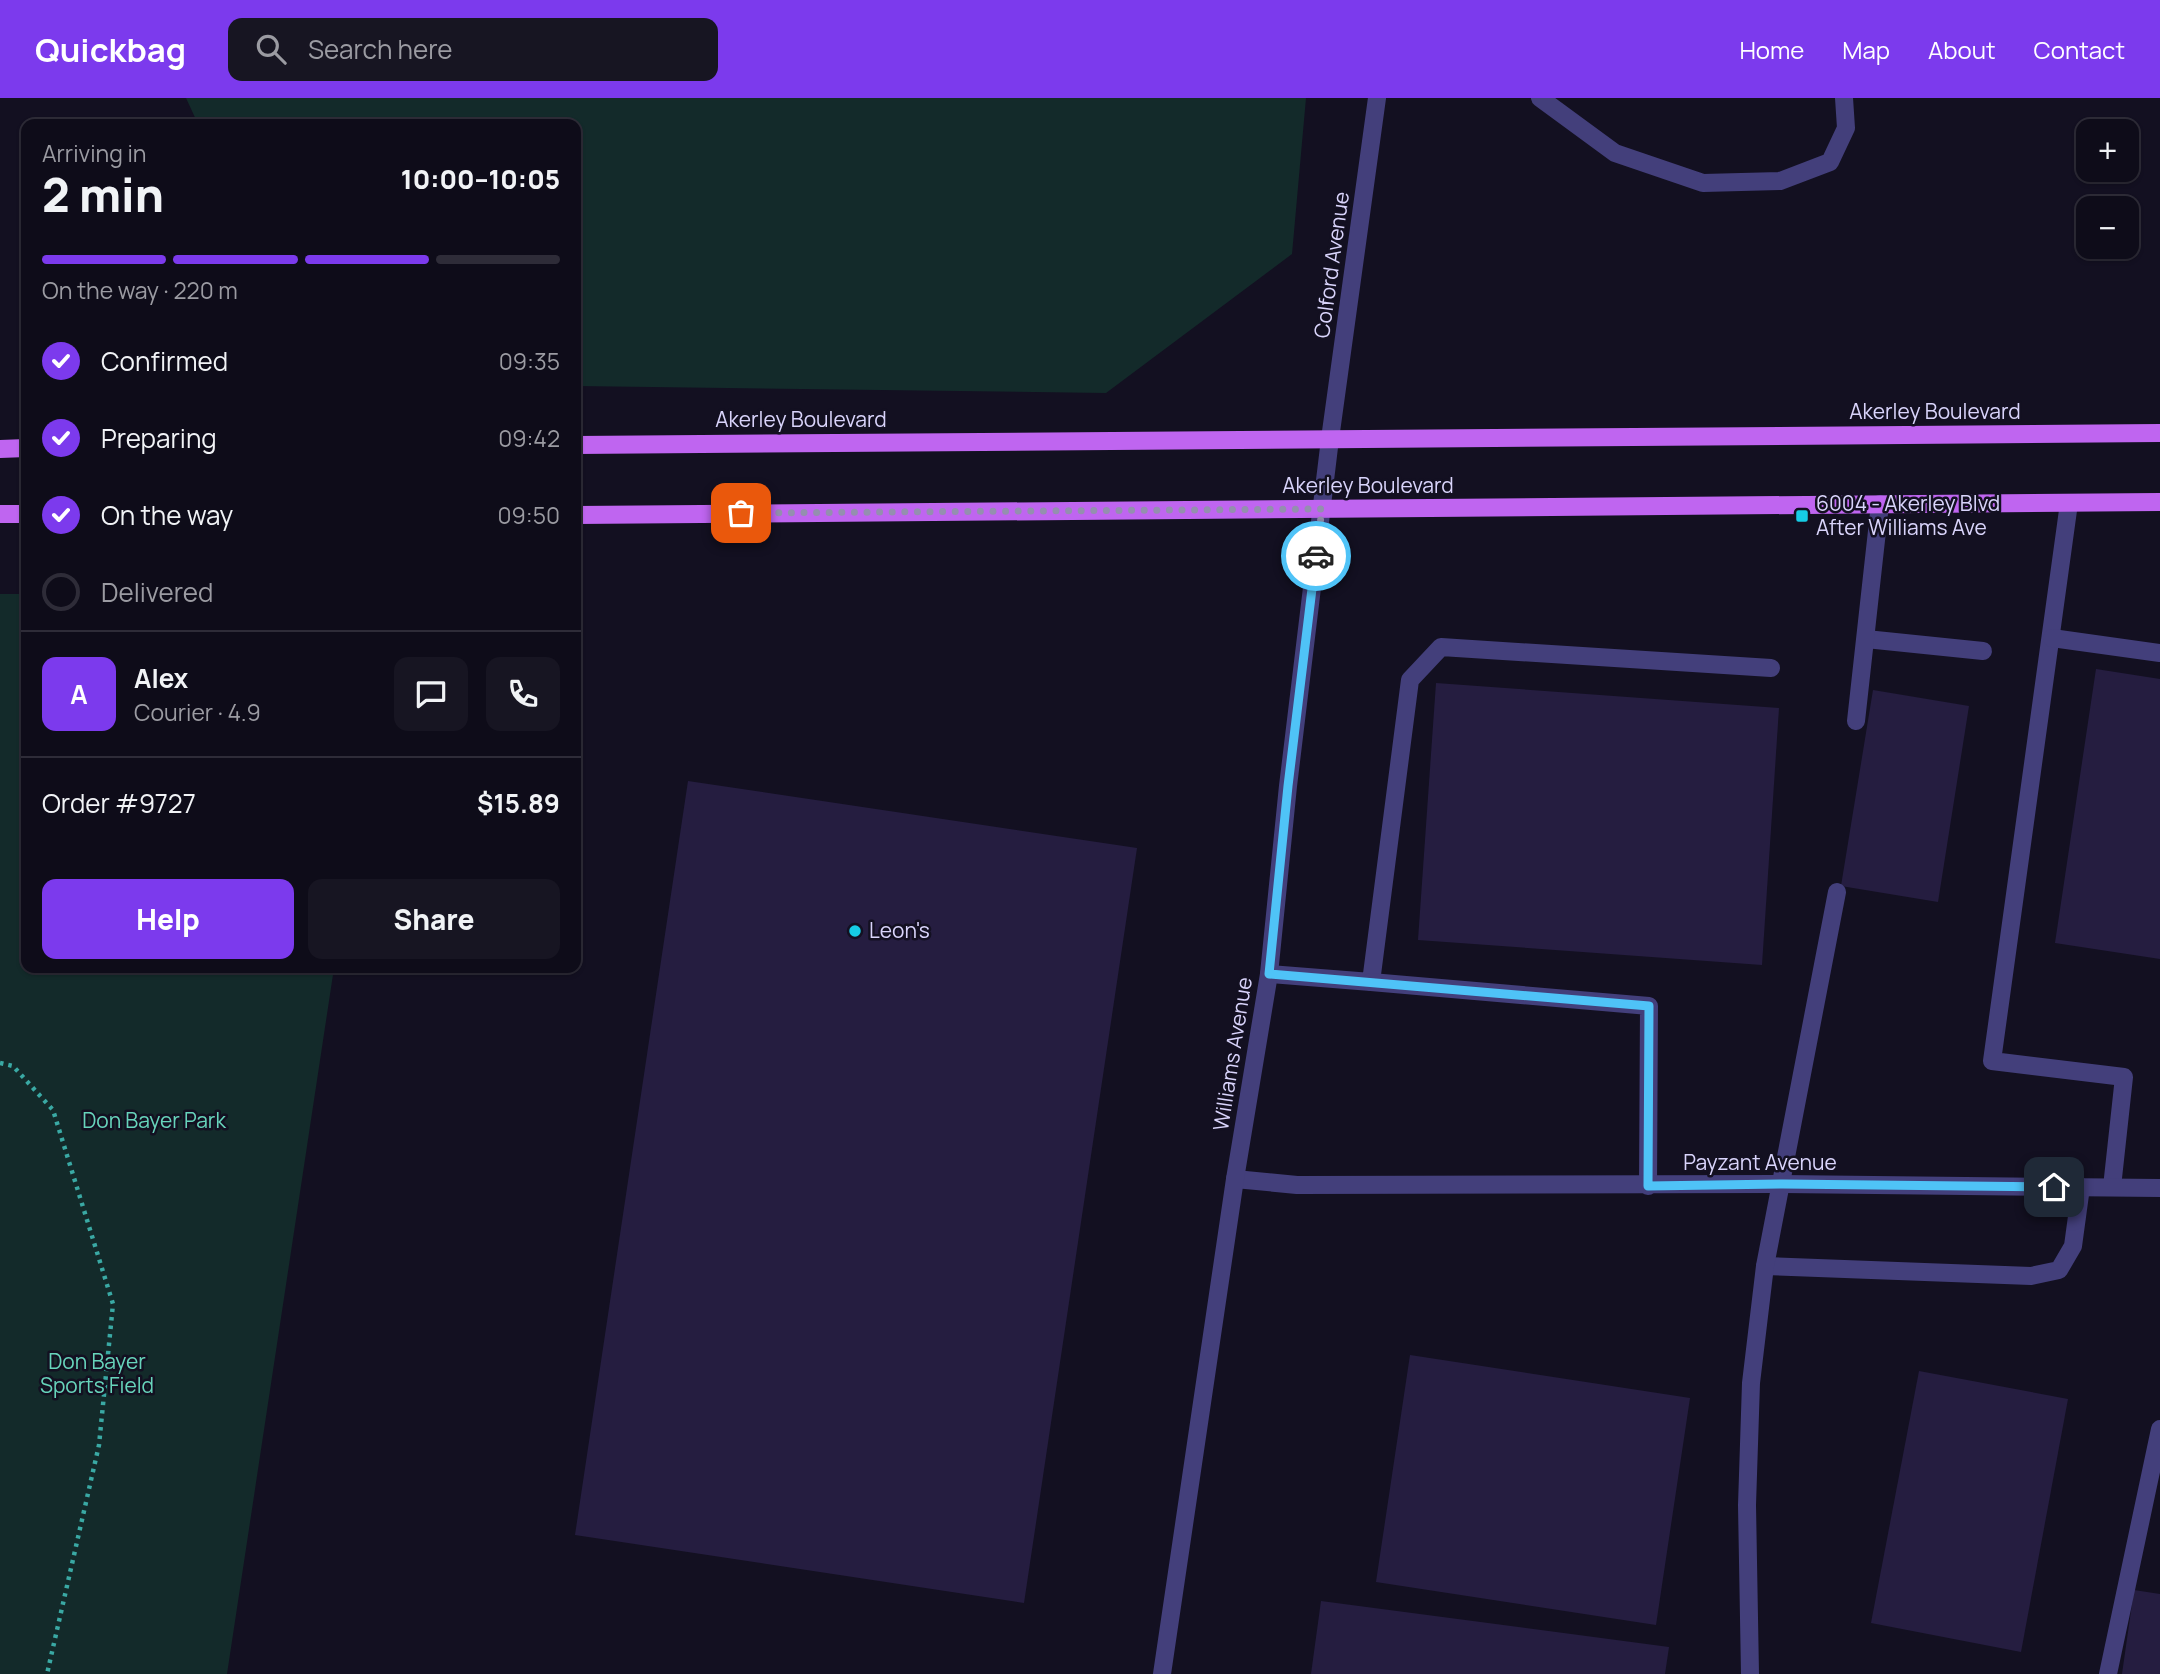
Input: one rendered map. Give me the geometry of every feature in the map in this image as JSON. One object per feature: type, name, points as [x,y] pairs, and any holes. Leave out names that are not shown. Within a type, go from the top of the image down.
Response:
[{"type":"main road","name":"Akerley Boulevard","points":[[581,445],[2160,433]]},
{"type":"main road","points":[[0,449],[21,448]]},
{"type":"main road","name":"Akerley Boulevard","points":[[581,515],[2160,502]]},
{"type":"main road","points":[[0,514],[21,514]]},
{"type":"street","name":"Colford Avenue","points":[[1330,439],[1377,98]]},
{"type":"street","points":[[1540,98],[1615,153],[1703,183],[1780,181],[1830,162],[1846,128],[1844,98]]},
{"type":"street","name":"Williams Avenue","points":[[1162,1674],[1235,1179],[1269,974],[1288,786],[1330,439]]},
{"type":"street","points":[[2069,503],[1992,1062],[2124,1077],[2112,1188]]},
{"type":"street","points":[[1856,721],[1880,504]]},
{"type":"street","points":[[2052,638],[2160,653]]},
{"type":"street","points":[[1866,639],[1983,651]]},
{"type":"street","points":[[1371,982],[1410,680],[1441,648],[1771,668]]},
{"type":"street","points":[[1750,1674],[1748,1505],[1751,1383],[1765,1266],[1783,1184],[1837,892]]},
{"type":"street","points":[[1269,974],[1649,1006],[1648,1186]]},
{"type":"street","name":"Payzant Avenue","points":[[1235,1179],[1297,1185],[1783,1184],[2160,1188]]},
{"type":"street","points":[[1765,1266],[2031,1276],[2059,1270],[2073,1246],[2081,1187]]},
{"type":"street","points":[[2108,1674],[2160,1429]]},
{"type":"path","points":[[0,1063],[13,1066],[53,1110],[113,1304],[99,1445],[47,1674]]},
{"type":"green space","points":[[186,98],[1306,98],[1292,254],[1106,393],[581,386],[581,119],[196,119]]},
{"type":"green space","name":"Don Bayer Park","points":[[0,594],[21,594],[21,973],[333,973],[227,1674],[0,1674]]},
{"type":"building","points":[[2096,669],[2160,679],[2160,959],[2055,943]]},
{"type":"building","points":[[1436,683],[1779,708],[1762,965],[1418,940]]},
{"type":"building","points":[[1873,690],[1969,706],[1938,902],[1841,886]]},
{"type":"building","points":[[688,781],[1137,848],[1024,1603],[575,1535]]},
{"type":"building","points":[[1410,1355],[1690,1398],[1656,1625],[1376,1582]]},
{"type":"building","points":[[1919,1371],[2068,1399],[2021,1652],[1871,1623]]},
{"type":"building","points":[[2134,1590],[2160,1594],[2160,1674],[2122,1674]]},
{"type":"building","points":[[1321,1601],[1669,1647],[1665,1674],[1311,1674]]},
{"type":"way so far","points":[[741,513],[1322,509],[1316,556]]},
{"type":"place","name":"6004 - Akerley Blvd After Williams Ave","points":[[1802,516]]},
{"type":"place","name":"Leon's","points":[[855,931]]},
{"type":"route","points":[[1316,556],[1288,786],[1269,974],[1649,1006],[1648,1186],[1783,1184],[2054,1187]]},
{"type":"park label","name":"Don Bayer Sports Field","points":[[97,1374]]}]
